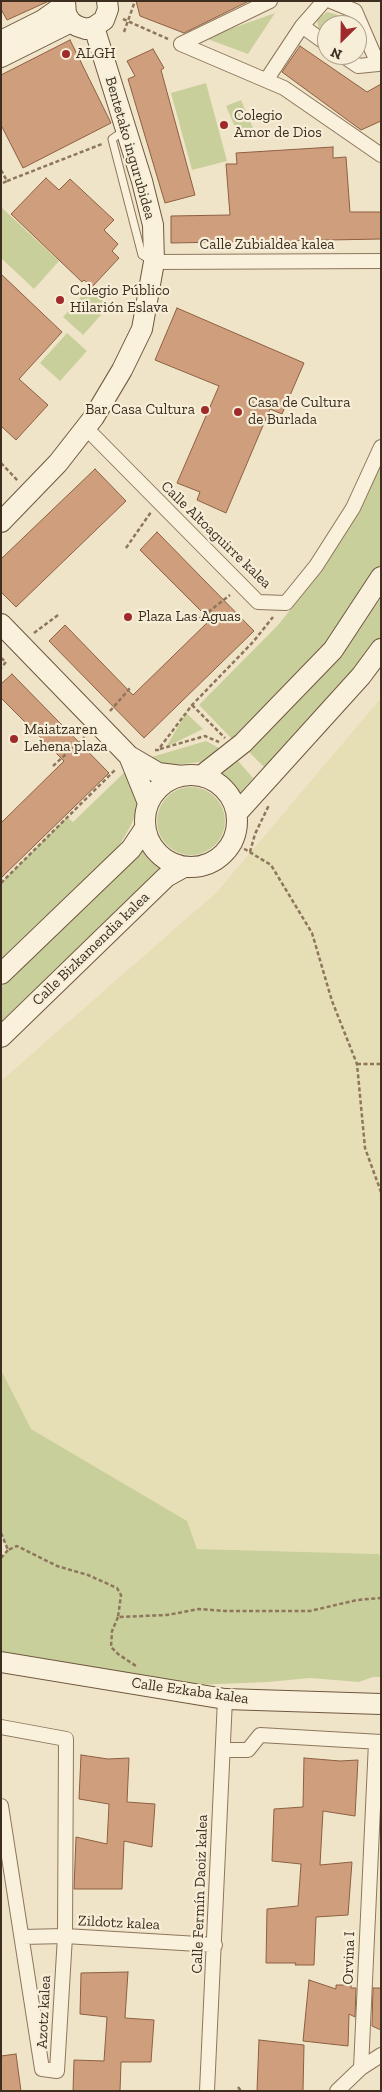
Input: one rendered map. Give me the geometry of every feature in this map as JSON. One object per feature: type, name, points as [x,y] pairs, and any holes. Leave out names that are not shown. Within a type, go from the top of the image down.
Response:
[{"type":"main road","points":[[67,9],[77,26],[86,29],[94,27],[104,20],[112,4]]},
{"type":"main road","points":[[1,41],[67,9]]},
{"type":"main road","points":[[1,57],[67,9]]},
{"type":"main road","name":"Bentetako ingurubidea","points":[[1,522],[58,463],[86,428],[122,370],[142,329],[154,262],[153,225],[120,134],[94,27]]},
{"type":"main road","points":[[1,624],[129,756],[158,773],[192,776],[214,781],[225,789],[233,800],[237,813],[242,847],[225,854],[213,863],[199,867],[184,868],[170,863],[158,854],[150,842],[145,828],[145,815],[148,803],[156,790],[168,781],[192,776],[236,749],[333,650],[381,577]]},
{"type":"main road","points":[[237,813],[361,676],[381,649]]},
{"type":"main road","points":[[129,756],[148,803]]},
{"type":"main road","points":[[1,974],[130,849],[145,828]]},
{"type":"main road","name":"Calle Bizkamendia kalea","points":[[1,1037],[166,877],[184,868]]},
{"type":"main road","name":"Calle Ezkaba kalea","points":[[1,1662],[225,1699],[381,1704]]},
{"type":"street","points":[[181,44],[270,1]]},
{"type":"street","points":[[267,79],[302,26],[324,1]]},
{"type":"street","points":[[331,1],[355,11],[357,15]]},
{"type":"street","points":[[302,26],[317,37]]},
{"type":"street","points":[[357,65],[378,64],[367,39]]},
{"type":"street","points":[[181,44],[267,79],[284,88],[378,150]]},
{"type":"street","name":"Calle Zubialdea kalea","points":[[154,262],[381,261]]},
{"type":"street","name":"Calle Altoaguirre kalea","points":[[86,428],[258,602],[286,602],[316,566],[353,508],[381,447]]},
{"type":"street","name":"Calle Fermín Daoiz kalea","points":[[207,2091],[225,1699]]},
{"type":"street","name":"Azotz kalea","points":[[1,1727],[66,1739],[64,1936],[57,2071],[42,2070],[1,1806]]},
{"type":"street","name":"Orvina I","points":[[223,1750],[248,1750],[260,1734],[378,1742],[375,1850],[360,2068]]},
{"type":"street","name":"Zildotz kalea","points":[[22,1937],[64,1936],[215,1944]]},
{"type":"street","points":[[337,2091],[360,2068],[381,2055]]},
{"type":"path","points":[[124,32],[135,1]]},
{"type":"path","points":[[112,4],[128,22],[181,44]]},
{"type":"path","points":[[1,184],[120,134]]},
{"type":"path","points":[[1,170],[7,181]]},
{"type":"path","points":[[1,463],[30,493]]},
{"type":"path","points":[[126,548],[159,502]]},
{"type":"path","points":[[198,620],[241,586]]},
{"type":"path","points":[[21,643],[58,614]]},
{"type":"path","points":[[1,658],[6,662],[1,668]]},
{"type":"path","points":[[53,766],[98,724],[131,687]]},
{"type":"path","points":[[192,705],[236,749]]},
{"type":"path","points":[[158,750],[205,736],[236,749]]},
{"type":"path","points":[[266,782],[277,792],[255,834],[242,847],[270,865],[312,933],[332,1001],[357,1064],[365,1148],[381,1192]]},
{"type":"path","points":[[357,1064],[381,1064]]},
{"type":"path","points":[[1,1533],[8,1550]]},
{"type":"path","points":[[1,1558],[8,1550],[17,1546],[57,1566],[117,1588],[121,1595],[118,1617],[112,1631],[111,1647],[144,1672],[151,1687]]},
{"type":"path","points":[[118,1617],[167,1615],[199,1609],[225,1611],[310,1611],[357,1600],[381,1598]]},
{"type":"path","points":[[238,2087],[240,2091]]},
{"type":"shaded area","points":[[381,698],[381,1556],[378,1554],[197,1549],[186,1521],[31,1429],[2,1375],[1,1081],[217,892]]},
{"type":"green space","points":[[327,12],[338,15],[323,15]]},
{"type":"green space","points":[[275,13],[248,54],[205,38]]},
{"type":"green space","points":[[206,83],[227,161],[192,170],[171,93]]},
{"type":"green space","points":[[241,100],[253,128],[238,134],[226,106]]},
{"type":"green space","points":[[1,207],[59,261],[34,289],[1,258]]},
{"type":"green space","points":[[90,287],[110,305],[83,335],[63,317]]},
{"type":"green space","points":[[67,333],[87,351],[60,381],[40,363]]},
{"type":"green space","points":[[381,460],[381,565],[349,614],[313,659],[232,739],[199,705],[278,625],[320,573],[354,519]]},
{"type":"green space","points":[[381,598],[381,641],[265,768],[248,751],[354,635]]},
{"type":"green space","points":[[186,713],[203,729],[166,747]]},
{"type":"green space","points":[[206,741],[223,750],[201,762],[165,766],[145,759]]},
{"type":"green space","points":[[238,761],[253,778],[240,793],[231,781],[221,774]]},
{"type":"green space","points":[[132,765],[141,801],[131,825],[119,846],[1,963],[1,883],[67,817],[73,822]]},
{"type":"green space","points":[[191,787],[204,790],[215,797],[222,808],[225,821],[222,834],[215,845],[204,852],[191,855],[178,852],[167,845],[160,834],[157,821],[160,808],[167,797],[178,790]]},
{"type":"green space","points":[[143,850],[150,861],[162,869],[1,1022],[1,987]]},
{"type":"green space","points":[[1,1370],[31,1429],[187,1521],[197,1549],[378,1554],[381,1556],[381,1677],[373,1677],[359,1682],[310,1678],[195,1685],[1,1654],[1,1558],[8,1550],[1,1533]]},
{"type":"building","points":[[1,1],[49,1],[7,20],[1,9]]},
{"type":"building","points":[[136,1],[249,1],[184,33],[140,16]]},
{"type":"building","points":[[70,40],[111,123],[23,168],[1,125],[1,75]]},
{"type":"building","points":[[300,46],[317,58],[317,65],[328,65],[367,92],[381,84],[381,121],[361,130],[282,72]]},
{"type":"building","points":[[153,49],[164,68],[161,70],[195,195],[165,203],[128,79],[135,76],[127,61]]},
{"type":"building","points":[[333,147],[333,158],[346,157],[350,212],[381,212],[381,239],[171,243],[171,216],[230,215],[226,164],[237,164],[236,153]]},
{"type":"building","points":[[46,178],[59,190],[70,179],[114,220],[104,230],[118,244],[112,251],[119,258],[92,287],[84,280],[82,282],[11,214]]},
{"type":"building","points":[[1,274],[62,332],[19,379],[48,405],[16,440],[1,426]]},
{"type":"building","name":"Casa de Cultura de Burlada","points":[[177,308],[304,363],[282,414],[270,409],[226,513],[197,500],[200,492],[177,483],[219,386],[155,360]]},
{"type":"building","points":[[95,469],[126,501],[16,607],[1,592],[1,559]]},
{"type":"building","points":[[157,532],[254,631],[144,738],[49,641],[65,625],[133,695],[210,620],[140,550]]},
{"type":"building","points":[[12,674],[109,773],[1,878],[1,823],[64,761],[1,698],[1,684]]},
{"type":"building","points":[[81,1755],[108,1759],[129,1758],[127,1802],[155,1804],[152,1847],[124,1841],[122,1889],[74,1889],[76,1837],[107,1844],[109,1804],[79,1799]]},
{"type":"building","points":[[304,1758],[340,1761],[358,1760],[355,1816],[323,1811],[320,1865],[352,1862],[348,1915],[316,1917],[314,1965],[266,1963],[267,1909],[298,1906],[301,1864],[272,1861],[274,1809],[303,1807]]},
{"type":"building","points":[[128,1972],[125,2018],[154,2020],[151,2062],[121,2062],[120,2091],[73,2091],[74,2060],[104,2061],[107,2017],[80,2014],[81,1973]]},
{"type":"building","points":[[309,1980],[336,1989],[336,1985],[351,1985],[351,1988],[356,1988],[355,2017],[349,2014],[348,2046],[303,2041]]},
{"type":"building","points":[[373,1988],[381,1988],[381,2030],[372,2026]]},
{"type":"building","points":[[259,2040],[304,2045],[303,2091],[257,2091]]},
{"type":"building","points":[[16,2054],[21,2091],[1,2091],[1,2056]]},
{"type":"place","name":"ALGH","points":[[66,54]]},
{"type":"place","name":"Colegio Amor de Dios","points":[[224,125]]},
{"type":"place","name":"Colegio Público Hilarión Eslava","points":[[60,300]]},
{"type":"place","name":"Bar Casa Cultura","points":[[205,410]]},
{"type":"place","name":"Casa de Cultura de Burlada","points":[[238,412]]},
{"type":"place","name":"Plaza Las Aguas","points":[[128,617]]},
{"type":"place","name":"Maiatzaren Lehena plaza","points":[[14,739]]}]
